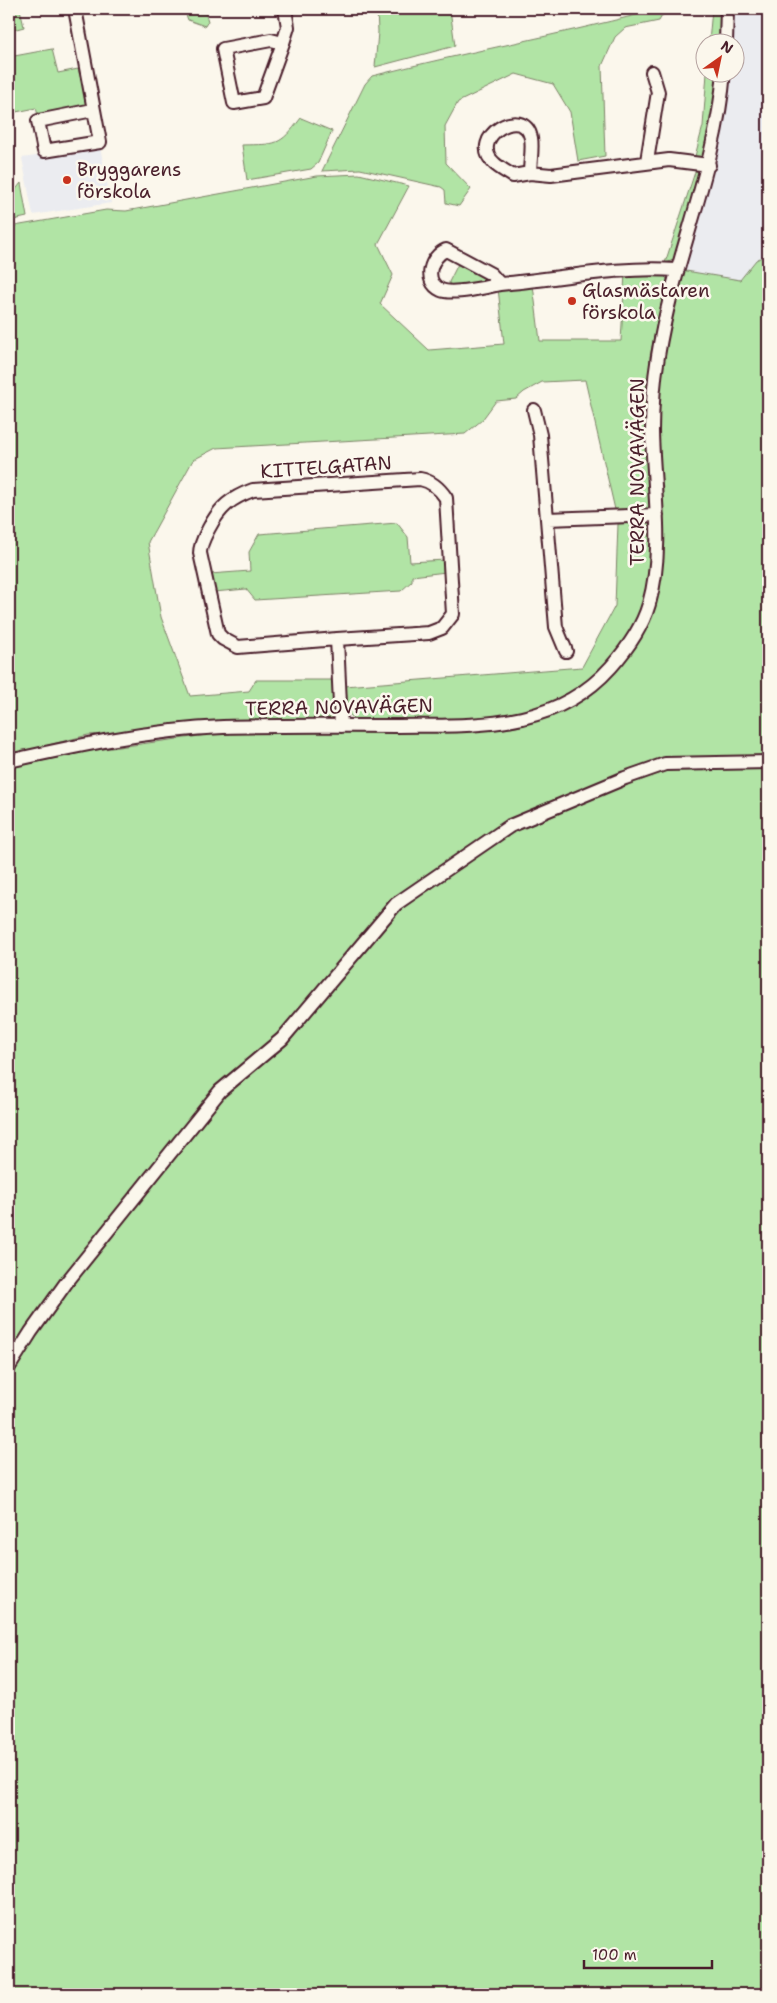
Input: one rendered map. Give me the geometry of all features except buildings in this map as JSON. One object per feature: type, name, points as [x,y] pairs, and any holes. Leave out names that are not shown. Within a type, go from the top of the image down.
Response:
[{"type":"street","points":[[75,9],[100,142],[44,151],[38,121],[93,110]]},
{"type":"street","points":[[282,43],[271,40],[223,49],[234,103],[263,98],[288,27],[285,9]]},
{"type":"street","points":[[726,32],[727,9]]},
{"type":"street","points":[[647,161],[658,92],[652,72]]},
{"type":"street","name":"TERRA NOVAVÄGEN","points":[[9,761],[89,743],[141,734],[222,727],[469,725],[512,721],[543,713],[567,704],[612,666],[640,627],[654,579],[657,550],[657,514],[652,406],[658,356],[676,270],[709,165],[722,82]]},
{"type":"street","points":[[530,173],[531,138],[527,129],[522,124],[514,123],[496,129],[487,147],[493,162],[514,176],[530,173],[551,175],[647,161],[669,160],[709,165]]},
{"type":"street","points":[[500,284],[490,274],[446,250],[436,256],[430,269],[435,285],[442,290],[451,292],[582,273],[653,268],[676,270]]},
{"type":"street","points":[[534,410],[540,435],[556,627],[566,651]]},
{"type":"street","name":"KITTELGATAN","points":[[426,480],[442,492],[446,498],[453,614],[442,628],[430,633],[336,639],[238,647],[218,634],[200,554],[202,541],[218,511],[237,496],[253,490],[426,480]]},
{"type":"street","points":[[547,519],[657,514]]},
{"type":"street","points":[[336,639],[341,726]]},
{"type":"street","points":[[9,1367],[66,1283],[220,1091],[282,1039],[396,904],[510,826],[625,778],[666,764],[768,762]]},
{"type":"shaded area","points":[[731,9],[768,9],[768,254],[756,260],[740,280],[681,270],[726,82],[744,82],[744,32],[730,32]]},
{"type":"shaded area","name":"Bryggarens förskola","points":[[100,147],[111,203],[33,215],[22,158]]},
{"type":"green space","points":[[9,9],[20,9],[24,27],[9,31]]},
{"type":"green space","points":[[184,9],[204,9],[208,21],[205,26],[188,20]]},
{"type":"green space","points":[[377,9],[450,9],[455,46],[375,67],[378,32]]},
{"type":"green space","points":[[712,9],[722,9],[721,32],[710,32]]},
{"type":"green space","points":[[644,13],[663,14],[659,21],[625,28],[615,37],[602,66],[605,156],[578,161],[570,112],[553,84],[516,74],[458,102],[445,126],[446,163],[471,189],[459,206],[446,203],[445,190],[441,187],[360,169],[322,171],[365,84],[372,76]]},
{"type":"green space","points":[[52,49],[58,73],[78,69],[88,104],[38,115],[36,108],[16,112],[9,79],[9,57]]},
{"type":"green space","points":[[706,82],[718,82],[706,154],[702,159],[694,160],[703,126]]},
{"type":"green space","points":[[301,118],[332,131],[318,163],[311,169],[247,180],[242,145],[276,142],[282,139]]},
{"type":"green space","points":[[696,169],[700,178],[676,256],[671,261],[665,263]]},
{"type":"green space","points":[[359,174],[409,186],[378,244],[393,275],[380,304],[429,350],[504,344],[498,288],[533,285],[540,341],[621,341],[625,273],[662,274],[667,279],[650,356],[647,445],[650,505],[645,512],[616,514],[585,380],[542,382],[516,399],[496,401],[482,420],[465,434],[216,448],[193,460],[148,542],[161,617],[190,696],[249,691],[256,680],[334,680],[336,709],[333,717],[326,722],[88,735],[9,755],[9,227],[106,210],[126,211],[317,176]]},
{"type":"green space","points":[[21,183],[27,217],[9,221],[9,194],[13,193]]},
{"type":"green space","points":[[768,254],[768,1994],[9,1994],[9,768],[89,751],[222,733],[507,729],[545,718],[579,701],[609,678],[621,665],[635,647],[649,617],[660,357],[680,270],[740,280],[756,260]]},
{"type":"green space","points":[[459,262],[489,280],[450,288],[449,282]]},
{"type":"green space","points":[[649,522],[654,527],[654,546],[648,595],[626,638],[601,669],[577,691],[555,703],[500,717],[438,720],[354,719],[346,711],[345,686],[582,667],[615,606],[618,524]]},
{"type":"green space","points":[[397,523],[408,537],[410,562],[445,560],[446,572],[412,576],[412,581],[401,591],[255,600],[246,589],[214,592],[210,574],[250,571],[249,552],[259,534]]},
{"type":"place","name":"Bryggarens förskola","points":[[67,180]]},
{"type":"place","name":"Glasmästaren förskola","points":[[572,301]]}]
